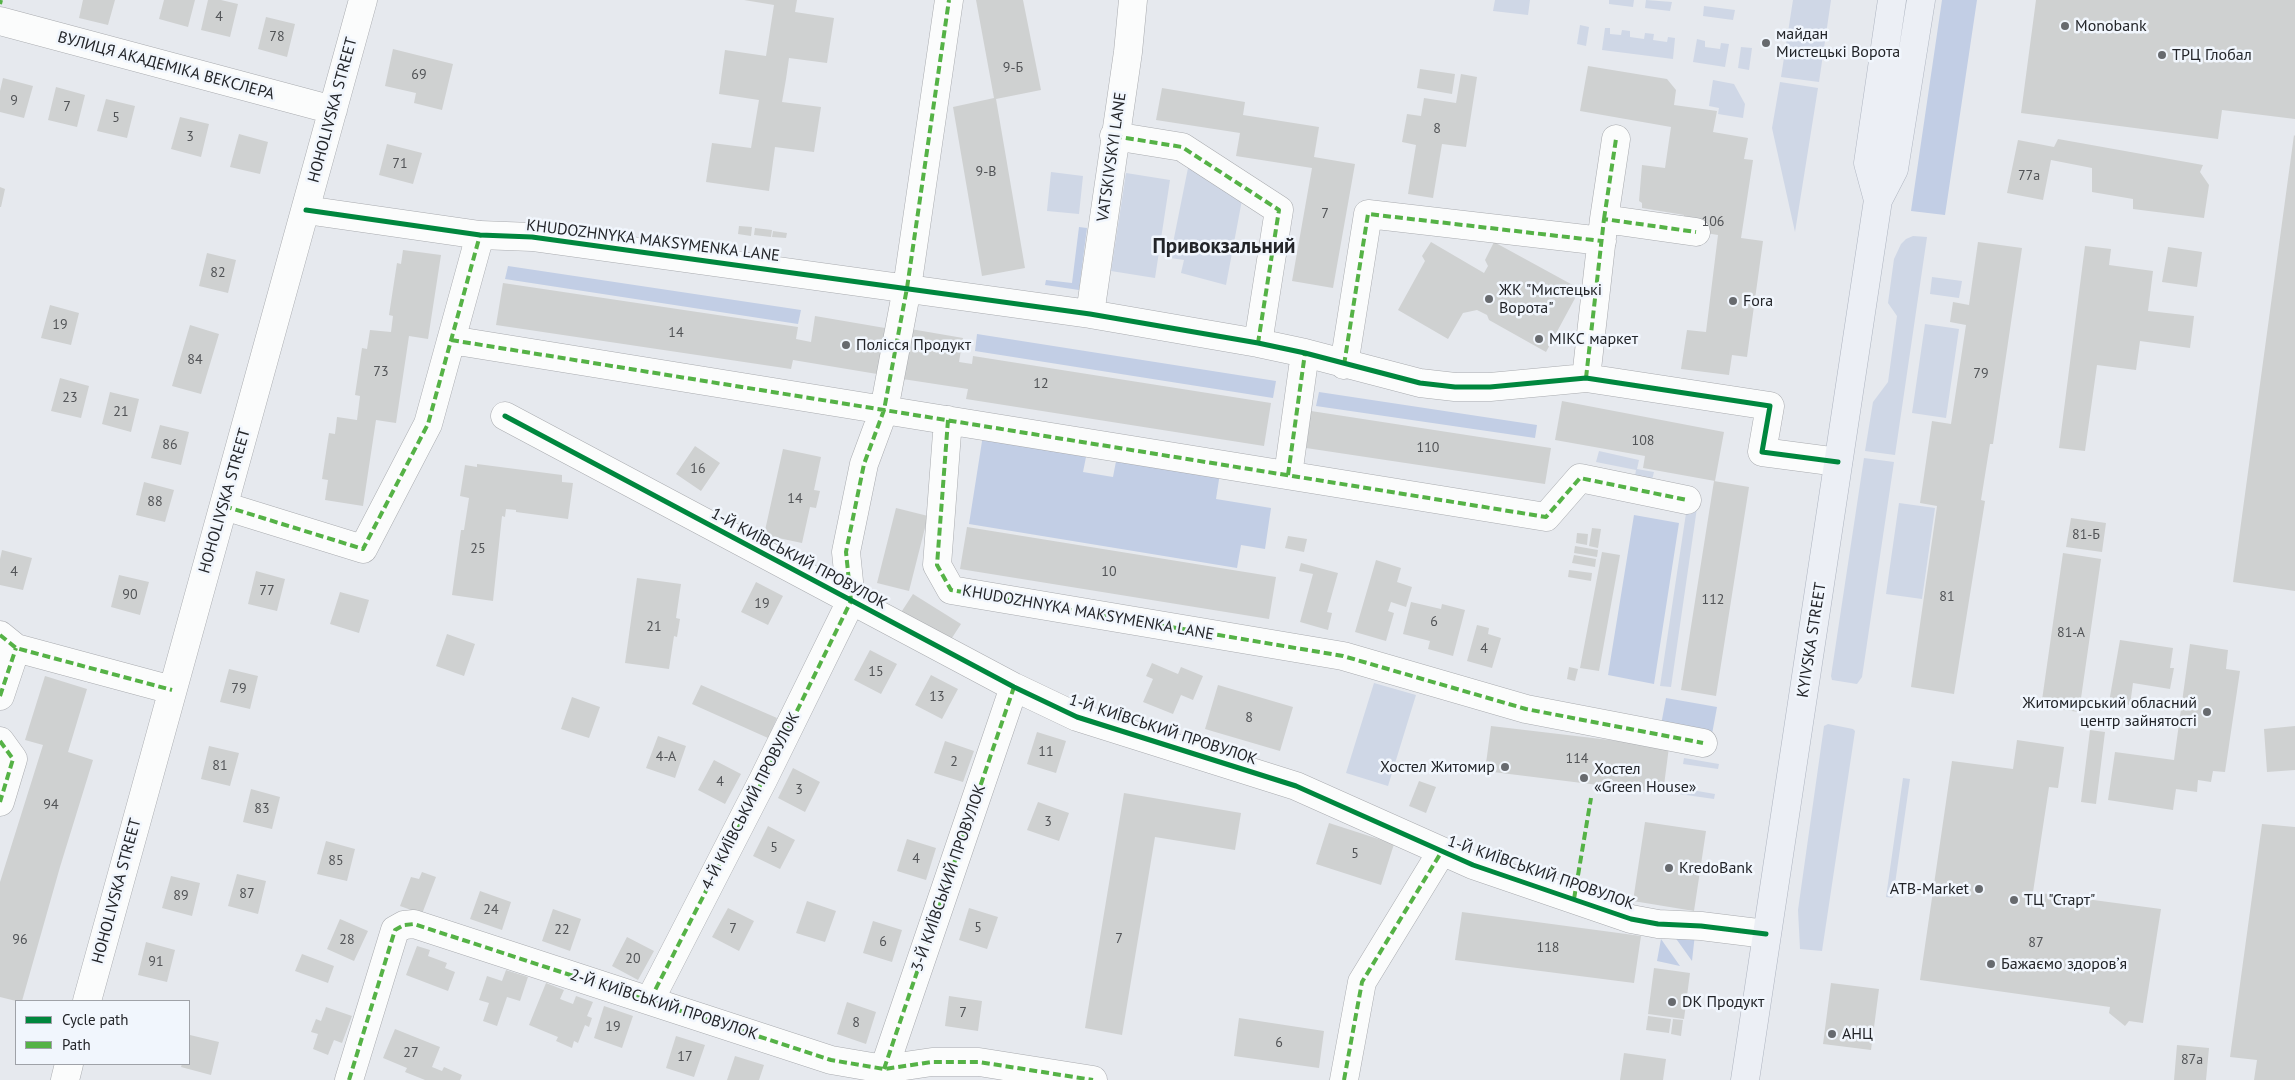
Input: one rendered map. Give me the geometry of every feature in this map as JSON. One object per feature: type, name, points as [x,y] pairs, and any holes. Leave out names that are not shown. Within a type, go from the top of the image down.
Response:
[{"type":"main road","name":"KYIVSKA STREET","points":[[1878,200],[1868,163],[1892,0]]},
{"type":"main road","name":"KYIVSKA STREET","points":[[1745,1080],[1878,200],[1894,169],[1921,0]]},
{"type":"street","points":[[0,4],[1,0]]},
{"type":"street","name":"HOHOLIVSKA STREET","points":[[87,1000],[363,0]]},
{"type":"street","points":[[850,601],[846,552],[864,464],[884,410],[907,288],[949,0]]},
{"type":"street","name":"VATSKIVSKYI LANE","points":[[1090,314],[1114,136],[1128,52],[1133,0]]},
{"type":"street","name":"ВУЛИЦЯ АКАДЕМІКА ВЕКСЛЕРА","points":[[0,22],[333,110]]},
{"type":"street","points":[[1114,136],[1182,147],[1279,210],[1258,343]]},
{"type":"street","points":[[1586,378],[1603,230],[1616,139]]},
{"type":"street","name":"KHUDOZHNYKA MAKSYMENKA LANE","points":[[306,210],[480,235],[532,237],[1090,314],[1258,343],[1305,353],[1344,365],[1420,383],[1455,387],[1490,387],[1586,378],[1770,406],[1762,452],[1838,462]]},
{"type":"street","points":[[1344,365],[1368,214],[1603,230],[1696,232]]},
{"type":"street","points":[[224,506],[363,549],[428,424],[480,235]]},
{"type":"street","points":[[451,340],[1546,517],[1580,478],[1687,500]]},
{"type":"street","points":[[1288,475],[1305,353]]},
{"type":"street","name":"1-Й КИЇВСЬКИЙ ПРОВУЛОК","points":[[505,416],[850,601],[1014,687],[1077,717],[1296,786],[1473,865],[1631,918],[1658,924],[1702,926],[1766,934]]},
{"type":"street","name":"KHUDOZHNYKA MAKSYMENKA LANE","points":[[948,420],[937,565],[950,590],[1343,656],[1526,709],[1703,743]]},
{"type":"street","name":"4-Й КИЇВСЬКИЙ ПРОВУЛОК","points":[[650,1000],[763,780],[850,601]]},
{"type":"street","points":[[0,696],[8,641],[172,690]]},
{"type":"street","name":"3-Й КИЇВСЬКИЙ ПРОВУЛОК","points":[[884,1069],[1014,687]]},
{"type":"street","points":[[0,741],[13,759],[0,802]]},
{"type":"street","points":[[1344,1080],[1362,982],[1442,851]]},
{"type":"street","name":"2-Й КИЇВСЬКИЙ ПРОВУЛОК","points":[[349,1080],[389,946],[395,930],[404,925],[421,926],[831,1060],[884,1069],[932,1062],[979,1062],[1093,1080]]},
{"type":"street","points":[[65,1080],[70,1065]]},
{"type":"shaded area","points":[[1495,0],[1530,0],[1528,15],[1493,11]]},
{"type":"shaded area","points":[[1609,0],[1634,0],[1633,7],[1609,4]]},
{"type":"shaded area","points":[[1646,0],[1672,2],[1670,11],[1645,8]]},
{"type":"shaded area","points":[[1793,0],[1831,0],[1819,82],[1781,77]]},
{"type":"shaded area","points":[[1942,0],[1977,0],[1945,215],[1911,211]]},
{"type":"shaded area","points":[[1704,6],[1735,10],[1733,20],[1703,16]]},
{"type":"shaded area","points":[[1580,25],[1589,27],[1586,46],[1577,44]]},
{"type":"shaded area","points":[[1605,28],[1610,28],[1610,34],[1621,35],[1622,30],[1630,31],[1630,37],[1644,39],[1645,33],[1654,34],[1653,40],[1667,42],[1668,37],[1675,38],[1673,59],[1602,50]]},
{"type":"shaded area","points":[[1697,39],[1705,41],[1705,47],[1720,49],[1721,43],[1729,44],[1725,67],[1693,62]]},
{"type":"shaded area","points":[[1741,47],[1752,48],[1749,70],[1738,68]]},
{"type":"shaded area","points":[[1713,80],[1734,84],[1745,104],[1743,118],[1718,114],[1719,108],[1709,106]]},
{"type":"shaded area","points":[[1780,82],[1818,88],[1795,232],[1772,128]]},
{"type":"shaded area","points":[[1189,163],[1242,200],[1226,285],[1181,273],[1184,260],[1170,258]]},
{"type":"shaded area","points":[[1051,172],[1083,176],[1079,214],[1047,211]]},
{"type":"shaded area","points":[[1126,173],[1170,180],[1155,278],[1111,271]]},
{"type":"shaded area","points":[[1079,227],[1087,228],[1079,290],[1045,285],[1046,280],[1072,283]]},
{"type":"shaded area","points":[[1913,236],[1927,237],[1895,455],[1865,451],[1873,402],[1888,382],[1897,316],[1888,303],[1894,259],[1901,244]]},
{"type":"shaded area","points":[[508,266],[801,310],[798,324],[505,279]]},
{"type":"shaded area","points":[[1932,277],[1962,281],[1959,298],[1930,294]]},
{"type":"shaded area","points":[[1925,324],[1959,329],[1946,418],[1912,413]]},
{"type":"shaded area","points":[[977,334],[1276,381],[1273,398],[975,351]]},
{"type":"shaded area","points":[[1319,392],[1537,425],[1535,438],[1316,406]]},
{"type":"shaded area","points":[[983,435],[1087,452],[1083,472],[1113,477],[1117,456],[1220,473],[1216,499],[1271,508],[1265,549],[1241,545],[1237,568],[969,524]]},
{"type":"shaded area","points":[[1599,451],[1639,460],[1637,469],[1654,472],[1652,480],[1635,476],[1636,470],[1596,462]]},
{"type":"shaded area","points":[[1864,458],[1894,462],[1862,677],[1857,684],[1832,680],[1831,676]]},
{"type":"shaded area","points":[[1688,500],[1698,501],[1671,687],[1660,686]]},
{"type":"shaded area","points":[[1899,503],[1935,508],[1922,599],[1886,594]]},
{"type":"shaded area","points":[[1634,515],[1679,523],[1654,684],[1608,675]]},
{"type":"shaded area","points":[[1374,683],[1416,695],[1388,786],[1346,773]]},
{"type":"shaded area","points":[[1666,698],[1717,707],[1712,734],[1661,725]]},
{"type":"shaded area","points":[[1828,724],[1855,731],[1822,951],[1800,949],[1798,910],[1824,726]]},
{"type":"shaded area","points":[[1684,758],[1719,764],[1718,769],[1683,764]]},
{"type":"shaded area","points":[[1903,778],[1910,779],[1893,898],[1886,897]]},
{"type":"shaded area","points":[[1680,788],[1715,794],[1714,799],[1679,794]]},
{"type":"shaded area","points":[[1672,933],[1695,934],[1692,961]]},
{"type":"shaded area","points":[[1661,939],[1680,966],[1657,961]]},
{"type":"building","points":[[83,0],[115,0],[108,25],[79,18]]},
{"type":"building","points":[[164,0],[195,0],[188,27],[159,19]]},
{"type":"building","points":[[208,0],[221,0],[238,4],[230,37],[201,30]]},
{"type":"building","points":[[744,0],[797,0],[795,12],[834,18],[827,63],[789,58],[782,102],[821,107],[814,152],[775,147],[769,191],[706,182],[712,143],[751,148],[759,100],[719,94],[725,50],[766,56],[774,5]]},
{"type":"building","points":[[976,0],[1023,0],[1041,90],[996,99],[1025,268],[982,276],[953,107],[994,98]]},
{"type":"building","name":"ТРЦ Глобал","points":[[2036,0],[2295,0],[2295,119],[2222,110],[2218,139],[2021,113]]},
{"type":"building","points":[[266,17],[295,24],[287,57],[258,49]]},
{"type":"building","points":[[393,49],[453,64],[442,110],[414,103],[416,93],[385,86]]},
{"type":"building","points":[[1588,66],[1667,79],[1676,90],[1674,105],[1717,111],[1713,132],[1748,138],[1744,159],[1753,160],[1741,238],[1763,241],[1747,357],[1732,355],[1729,375],[1681,369],[1687,330],[1706,332],[1718,235],[1682,229],[1684,215],[1642,208],[1642,203],[1639,201],[1642,165],[1665,168],[1671,127],[1580,111]]},
{"type":"building","points":[[1420,69],[1455,74],[1452,94],[1417,88]]},
{"type":"building","points":[[1461,74],[1477,77],[1466,147],[1442,144],[1433,198],[1408,194],[1416,145],[1402,142],[1407,114],[1421,116],[1424,98],[1456,103]]},
{"type":"building","points":[[3,78],[33,86],[24,118],[0,112],[0,91]]},
{"type":"building","points":[[56,87],[85,95],[77,127],[48,120]]},
{"type":"building","points":[[1162,88],[1245,102],[1243,115],[1319,127],[1314,157],[1355,164],[1333,288],[1292,281],[1312,168],[1236,156],[1240,133],[1156,120]]},
{"type":"building","points":[[106,99],[135,106],[127,138],[97,131]]},
{"type":"building","points":[[180,117],[209,124],[201,157],[171,149]]},
{"type":"building","points":[[239,134],[268,142],[260,174],[230,167]]},
{"type":"building","points":[[2295,136],[2295,591],[2233,582]]},
{"type":"building","points":[[2058,139],[2203,165],[2200,172],[2209,185],[2204,218],[2133,209],[2133,199],[2092,192],[2092,168],[2051,160],[2043,200],[2007,193],[2018,140],[2054,147]]},
{"type":"building","points":[[387,144],[422,153],[413,184],[379,175]]},
{"type":"building","points":[[0,187],[5,189],[1,207],[0,207]]},
{"type":"building","points":[[739,226],[752,227],[751,236],[738,234]]},
{"type":"building","points":[[755,228],[772,230],[771,237],[754,235]]},
{"type":"building","points":[[773,231],[787,233],[786,238],[772,237]]},
{"type":"building","name":"ЖК \"Мистецькі Ворота\"","points":[[1431,242],[1484,273],[1488,266],[1485,260],[1494,242],[1580,289],[1546,352],[1489,320],[1487,315],[1477,310],[1463,313],[1448,339],[1398,310],[1425,261],[1422,256]]},
{"type":"building","points":[[1978,242],[2022,248],[1993,444],[1990,444],[1981,500],[1985,501],[1954,694],[1911,687],[1937,506],[1920,503],[1932,421],[1951,424],[1966,325],[1950,322],[1953,302],[1969,305]]},
{"type":"building","points":[[2085,246],[2111,249],[2109,265],[2153,271],[2148,311],[2194,316],[2190,348],[2140,341],[2136,370],[2097,365],[2085,451],[2059,448]]},
{"type":"building","points":[[2168,247],[2202,252],[2197,287],[2162,282]]},
{"type":"building","points":[[403,250],[441,255],[428,339],[409,336],[396,423],[376,420],[363,506],[325,500],[328,480],[322,479],[329,433],[335,434],[337,417],[357,420],[360,396],[355,395],[362,348],[367,349],[370,330],[391,332],[393,316],[389,315],[397,263],[401,264]]},
{"type":"building","points":[[207,253],[236,260],[228,293],[199,286]]},
{"type":"building","points":[[503,283],[798,327],[796,339],[811,342],[815,316],[885,328],[877,374],[793,360],[791,369],[496,325]]},
{"type":"building","points":[[50,305],[79,313],[71,345],[41,338]]},
{"type":"building","points":[[190,325],[219,334],[201,394],[172,386]]},
{"type":"building","points":[[905,328],[963,338],[959,362],[972,364],[973,356],[1271,403],[1264,446],[966,399],[968,389],[896,378]]},
{"type":"building","points":[[60,378],[89,386],[81,418],[51,411]]},
{"type":"building","points":[[110,392],[139,399],[131,432],[102,424]]},
{"type":"building","points":[[1562,401],[1724,432],[1715,481],[1643,468],[1645,456],[1555,440]]},
{"type":"building","points":[[1311,411],[1551,448],[1545,484],[1306,448]]},
{"type":"building","points":[[160,425],[189,432],[181,465],[151,458]]},
{"type":"building","points":[[695,446],[720,463],[701,491],[676,474]]},
{"type":"building","points":[[783,449],[821,457],[814,490],[820,491],[816,508],[810,507],[802,543],[764,535]]},
{"type":"building","points":[[477,464],[562,475],[562,482],[573,483],[568,519],[506,509],[505,517],[502,516],[493,601],[452,595],[461,530],[464,530],[469,498],[460,496],[465,465],[477,467]]},
{"type":"building","points":[[1714,481],[1749,487],[1716,696],[1681,690]]},
{"type":"building","points":[[144,482],[174,490],[165,522],[136,515]]},
{"type":"building","points":[[896,508],[928,516],[909,591],[877,583]]},
{"type":"building","points":[[2071,518],[2106,523],[2102,552],[2066,547]]},
{"type":"building","points":[[967,527],[1276,577],[1269,619],[960,569]]},
{"type":"building","points":[[1592,528],[1601,529],[1598,548],[1589,546]]},
{"type":"building","points":[[1577,533],[1588,534],[1587,545],[1576,543]]},
{"type":"building","points":[[1288,536],[1307,539],[1304,552],[1285,548]]},
{"type":"building","points":[[1575,546],[1598,550],[1597,557],[1574,553]]},
{"type":"building","points":[[2,550],[32,558],[23,590],[0,585]]},
{"type":"building","points":[[1602,552],[1620,555],[1599,671],[1580,668]]},
{"type":"building","points":[[2063,553],[2101,559],[2079,712],[2041,707]]},
{"type":"building","points":[[1574,555],[1596,559],[1595,567],[1572,563]]},
{"type":"building","points":[[1376,560],[1401,568],[1397,582],[1412,587],[1406,607],[1391,602],[1388,611],[1394,613],[1386,641],[1355,632]]},
{"type":"building","points":[[1301,563],[1338,573],[1327,612],[1332,613],[1328,630],[1300,622],[1313,574],[1299,571]]},
{"type":"building","points":[[1569,570],[1592,573],[1591,581],[1568,577]]},
{"type":"building","points":[[256,571],[285,579],[277,611],[248,604]]},
{"type":"building","points":[[119,575],[149,582],[140,615],[111,607]]},
{"type":"building","points":[[637,578],[681,584],[676,618],[680,619],[677,637],[674,636],[669,669],[625,663]]},
{"type":"building","points":[[756,582],[783,596],[768,625],[741,612]]},
{"type":"building","points":[[340,592],[369,600],[359,633],[330,624]]},
{"type":"building","points":[[913,594],[961,624],[948,644],[900,614]]},
{"type":"building","points":[[1411,602],[1441,609],[1442,604],[1465,610],[1453,656],[1428,649],[1430,641],[1403,634]]},
{"type":"building","points":[[1477,625],[1489,628],[1488,634],[1501,638],[1492,668],[1467,661]]},
{"type":"building","points":[[447,634],[475,644],[464,676],[436,666]]},
{"type":"building","points":[[2120,640],[2173,648],[2170,668],[2174,668],[2170,689],[2133,683],[2130,705],[2109,702]]},
{"type":"building","name":"Житомирський обласний центр зайнятості","points":[[2190,644],[2228,650],[2226,669],[2240,671],[2225,772],[2213,771],[2211,782],[2198,780],[2197,792],[2176,789],[2173,810],[2108,800],[2115,752],[2174,760]]},
{"type":"building","points":[[870,650],[897,664],[881,694],[854,680]]},
{"type":"building","points":[[1152,663],[1178,674],[1181,667],[1203,676],[1193,700],[1181,695],[1173,714],[1143,702],[1153,679],[1146,676]]},
{"type":"building","points":[[1569,667],[1578,669],[1575,681],[1567,679]]},
{"type":"building","points":[[229,669],[258,676],[250,709],[220,702]]},
{"type":"building","points":[[931,675],[958,689],[942,719],[915,705]]},
{"type":"building","points":[[45,676],[87,689],[68,752],[93,760],[22,1000],[15,1001],[0,997],[0,882],[43,745],[25,740]]},
{"type":"building","points":[[701,685],[777,718],[768,738],[692,704]]},
{"type":"building","points":[[1218,685],[1293,707],[1280,751],[1205,729]]},
{"type":"building","points":[[572,697],[600,707],[589,738],[561,729]]},
{"type":"building","points":[[1491,726],[1669,747],[1663,793],[1485,771]]},
{"type":"building","points":[[2295,726],[2295,770],[2267,772],[2264,729]]},
{"type":"building","points":[[2090,730],[2105,732],[2096,804],[2081,802]]},
{"type":"building","points":[[1037,732],[1066,741],[1056,773],[1027,764]]},
{"type":"building","points":[[658,736],[686,746],[675,778],[646,768]]},
{"type":"building","name":"ТЦ \"Старт\"","points":[[2017,740],[2064,747],[2058,788],[2049,787],[2033,892],[2161,909],[2143,1023],[2129,1021],[2125,1026],[2109,1013],[2110,1007],[1920,980],[1952,761],[2013,769]]},
{"type":"building","points":[[945,741],[974,751],[963,782],[934,773]]},
{"type":"building","points":[[209,746],[239,753],[230,786],[201,779]]},
{"type":"building","points":[[714,760],[741,774],[725,804],[698,790]]},
{"type":"building","points":[[793,768],[820,782],[805,812],[778,798]]},
{"type":"building","points":[[1419,781],[1436,787],[1426,813],[1409,806]]},
{"type":"building","points":[[251,789],[280,797],[272,829],[243,822]]},
{"type":"building","points":[[1124,793],[1241,813],[1235,850],[1155,837],[1122,1035],[1085,1028]]},
{"type":"building","points":[[1038,802],[1069,813],[1059,841],[1027,830]]},
{"type":"building","points":[[1645,822],[1706,831],[1694,911],[1633,901]]},
{"type":"building","points":[[1329,823],[1394,844],[1381,885],[1316,864]]},
{"type":"building","points":[[2262,824],[2295,827],[2295,1080],[2254,1080],[2257,1060],[2230,1057]]},
{"type":"building","points":[[768,826],[795,840],[780,869],[753,856]]},
{"type":"building","points":[[907,839],[936,848],[926,880],[897,871]]},
{"type":"building","points":[[326,841],[355,849],[347,881],[317,874]]},
{"type":"building","points":[[422,872],[436,877],[422,914],[400,906],[411,877],[419,879]]},
{"type":"building","points":[[237,874],[266,881],[258,914],[228,906]]},
{"type":"building","points":[[171,876],[200,883],[192,916],[162,908]]},
{"type":"building","points":[[480,891],[511,902],[502,930],[470,919]]},
{"type":"building","points":[[807,901],[836,911],[825,942],[796,933]]},
{"type":"building","points":[[728,908],[754,921],[739,951],[712,937]]},
{"type":"building","points":[[969,908],[998,917],[987,949],[959,940]]},
{"type":"building","points":[[553,909],[581,919],[570,951],[542,941]]},
{"type":"building","points":[[1462,912],[1641,936],[1634,983],[1455,960]]},
{"type":"building","points":[[340,919],[368,931],[354,961],[327,949]]},
{"type":"building","points":[[873,921],[902,930],[892,962],[863,953]]},
{"type":"building","points":[[627,937],[654,951],[638,980],[612,966]]},
{"type":"building","points":[[146,942],[175,950],[167,982],[138,975]]},
{"type":"building","points":[[417,946],[430,950],[428,956],[447,963],[445,968],[455,972],[448,991],[406,975]]},
{"type":"building","points":[[302,954],[334,966],[328,983],[295,971]]},
{"type":"building","points":[[1654,968],[1690,973],[1684,1019],[1648,1014]]},
{"type":"building","points":[[506,970],[528,977],[520,1001],[507,997],[497,1026],[483,1021],[489,1003],[479,1000],[487,976],[502,981]]},
{"type":"building","points":[[546,983],[564,990],[560,999],[573,1004],[576,996],[593,1002],[587,1016],[592,1018],[589,1027],[585,1025],[578,1043],[574,1041],[572,1048],[556,1041],[558,1037],[529,1025]]},
{"type":"building","points":[[1831,983],[1879,989],[1871,1050],[1823,1044]]},
{"type":"building","points":[[949,996],[982,1001],[978,1031],[945,1026]]},
{"type":"building","points":[[847,1002],[876,1012],[866,1044],[837,1034]]},
{"type":"building","points":[[604,1006],[633,1016],[622,1048],[594,1038]]},
{"type":"building","points":[[326,1007],[352,1016],[342,1043],[334,1040],[328,1055],[313,1049],[318,1034],[311,1032],[316,1019],[321,1021]]},
{"type":"building","points":[[1648,1016],[1671,1019],[1669,1033],[1646,1030]]},
{"type":"building","points":[[1239,1018],[1324,1031],[1319,1068],[1234,1056]]},
{"type":"building","points":[[1673,1019],[1683,1020],[1681,1036],[1671,1034]]},
{"type":"building","points":[[395,1029],[440,1047],[432,1067],[442,1071],[444,1067],[462,1075],[460,1080],[425,1080],[405,1072],[407,1068],[383,1058]]},
{"type":"building","points":[[190,1035],[219,1042],[211,1075],[181,1067],[182,1065],[190,1065]]},
{"type":"building","points":[[676,1036],[705,1045],[694,1077],[666,1068]]},
{"type":"building","points":[[2177,1045],[2209,1048],[2206,1080],[2174,1080]]},
{"type":"building","points":[[1624,1053],[1666,1059],[1663,1080],[1620,1080]]},
{"type":"building","points":[[735,1056],[764,1065],[759,1080],[727,1080]]},
{"type":"marked path","points":[[0,4],[1,0]]},
{"type":"marked path","points":[[650,1000],[763,780],[851,601],[846,552],[864,464],[884,410],[907,288],[949,0]]},
{"type":"marked path","points":[[1114,136],[1182,147],[1279,210],[1258,343]]},
{"type":"marked path","points":[[1604,219],[1616,139]]},
{"type":"marked path","points":[[1344,365],[1368,214],[1602,241]]},
{"type":"marked path","points":[[1586,378],[1604,219],[1696,232]]},
{"type":"marked path","points":[[224,506],[363,549],[428,424],[480,235]]},
{"type":"marked path","points":[[451,340],[1546,517],[1580,478],[1687,500]]},
{"type":"marked path","points":[[1288,475],[1305,353]]},
{"type":"marked path","points":[[948,420],[937,565],[951,590],[1343,656],[1526,709],[1703,743]]},
{"type":"marked path","points":[[0,635],[16,648],[172,690]]},
{"type":"marked path","points":[[0,696],[16,648]]},
{"type":"marked path","points":[[884,1069],[1014,687]]},
{"type":"marked path","points":[[0,741],[13,759],[0,802]]},
{"type":"marked path","points":[[1574,899],[1591,798]]},
{"type":"marked path","points":[[1344,1080],[1362,982],[1442,851]]},
{"type":"marked path","points":[[349,1080],[395,930],[404,925],[414,924],[831,1060],[884,1069],[932,1062],[979,1062],[1093,1080]]},
{"type":"cycle path","points":[[306,210],[480,235],[532,237],[1090,314],[1258,343],[1305,353],[1420,383],[1455,387],[1490,387],[1586,378],[1770,406],[1762,452],[1838,462]]},
{"type":"cycle path","points":[[505,416],[1014,687],[1077,717],[1296,786],[1473,865],[1631,919],[1658,924],[1701,926],[1766,934]]},
{"type":"place","name":"Monobank","points":[[2065,26]]},
{"type":"place","name":"майдан Мистецькі Ворота","points":[[1766,43]]},
{"type":"place","name":"ТРЦ Глобал","points":[[2162,55]]},
{"type":"place","name":"ЖК \"Мистецькі Ворота\"","points":[[1489,299]]},
{"type":"place","name":"Fora","points":[[1733,301]]},
{"type":"place","name":"МІКС маркет","points":[[1539,339]]},
{"type":"place","name":"Полісся Продукт","points":[[846,345]]},
{"type":"place","name":"Житомирський обласний центр зайнятості","points":[[2207,712]]},
{"type":"place","name":"Хостел Житомир","points":[[1505,767]]},
{"type":"place","name":"Хостел «Green House»","points":[[1584,778]]},
{"type":"place","name":"KredoBank","points":[[1669,868]]},
{"type":"place","name":"ATB-Market","points":[[1979,889]]},
{"type":"place","name":"ТЦ \"Старт\"","points":[[2014,900]]},
{"type":"place","name":"Бажаємо здоровʼя","points":[[1991,964]]},
{"type":"place","name":"DK Продукт","points":[[1672,1002]]},
{"type":"place","name":"АНЦ","points":[[1832,1034]]},
{"type":"district","name":"Привокзальний","points":[[1224,247]]}]
